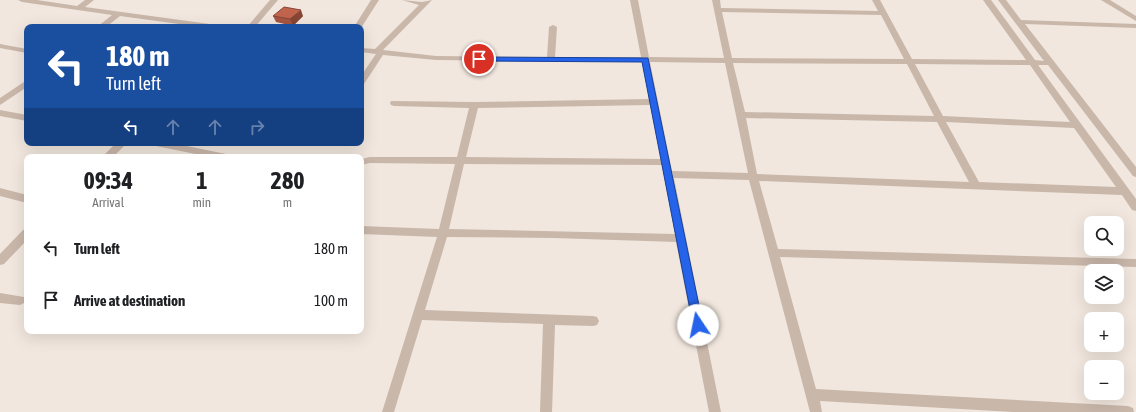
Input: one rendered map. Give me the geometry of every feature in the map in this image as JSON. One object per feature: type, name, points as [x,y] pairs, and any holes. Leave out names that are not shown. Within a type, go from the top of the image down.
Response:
[{"type":"street","points":[[22,0],[196,24]]},
{"type":"street","points":[[80,7],[90,0]]},
{"type":"street","points":[[254,24],[274,0]]},
{"type":"street","points":[[360,24],[375,0]]},
{"type":"street","points":[[406,0],[426,2]]},
{"type":"street","points":[[634,0],[715,412]]},
{"type":"street","points":[[716,0],[753,177],[816,412]]},
{"type":"street","points":[[876,0],[976,185]]},
{"type":"street","points":[[987,0],[1075,125],[1136,207]]},
{"type":"street","points":[[1002,0],[1049,63],[1136,174]]},
{"type":"street","points":[[1105,0],[1136,19]]},
{"type":"street","points":[[364,77],[379,52],[426,2]]},
{"type":"street","points":[[718,10],[883,13]]},
{"type":"street","points":[[105,24],[119,13]]},
{"type":"street","points":[[1019,22],[1136,26]]},
{"type":"street","points":[[551,59],[553,27]]},
{"type":"street","points":[[0,46],[24,50]]},
{"type":"street","points":[[364,50],[436,58],[1049,63]]},
{"type":"street","points":[[0,102],[24,85]]},
{"type":"street","points":[[394,103],[474,105],[654,102]]},
{"type":"street","points":[[388,412],[443,233],[474,105]]},
{"type":"street","points":[[0,113],[24,117]]},
{"type":"street","points":[[741,115],[940,119],[1075,125]]},
{"type":"street","points":[[110,154],[119,146]]},
{"type":"street","points":[[171,146],[211,154]]},
{"type":"street","points":[[364,161],[370,160],[460,162],[666,162]]},
{"type":"street","points":[[669,174],[1124,190]]},
{"type":"street","points":[[0,192],[24,198]]},
{"type":"street","points":[[364,230],[681,238]]},
{"type":"street","points":[[0,261],[24,236]]},
{"type":"street","points":[[773,253],[1136,263]]},
{"type":"street","points":[[0,298],[20,300]]},
{"type":"street","points":[[417,315],[593,321]]},
{"type":"street","points":[[546,412],[549,320]]},
{"type":"street","points":[[812,395],[1128,412]]},
{"type":"building","points":[[284,7],[301,10],[290,19],[273,16]]},
{"type":"route","points":[[479,59],[645,60],[698,325]]}]
